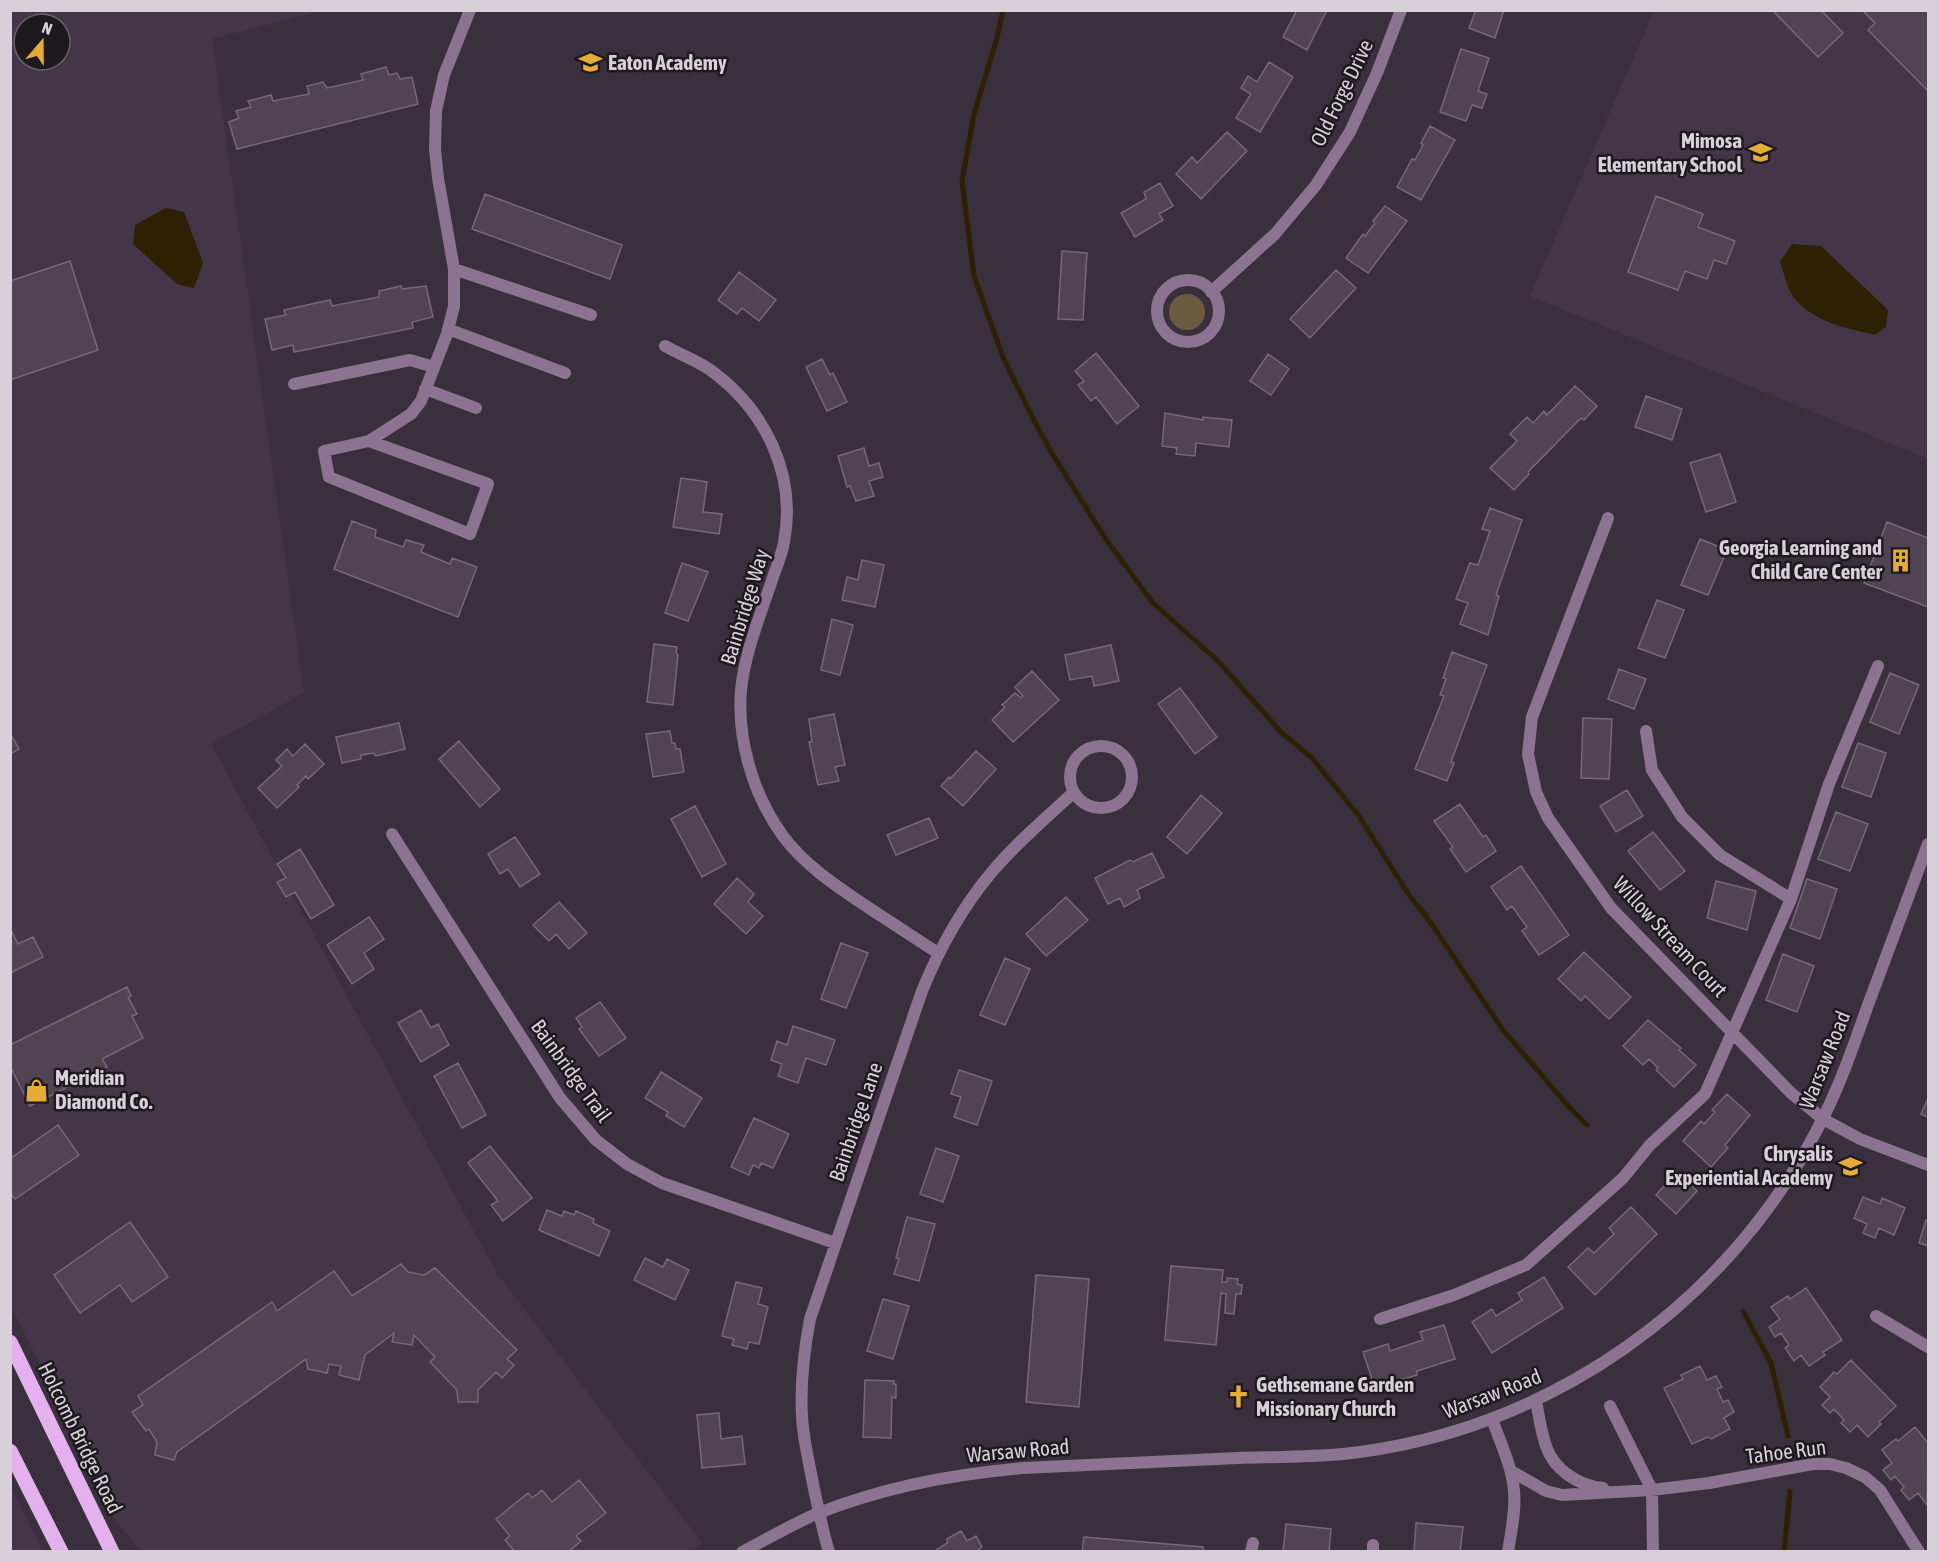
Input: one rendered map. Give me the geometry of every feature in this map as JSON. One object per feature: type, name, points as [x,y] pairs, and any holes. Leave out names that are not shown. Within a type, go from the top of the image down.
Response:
[{"type":"main road","name":"Holcomb Bridge Road","points":[[10,1342],[112,1551]]},
{"type":"main road","points":[[10,1451],[61,1551]]},
{"type":"street","points":[[369,441],[488,484],[470,534],[329,477],[324,451],[369,441],[411,414],[421,401],[448,329],[454,306],[454,269],[438,178],[435,149],[436,111],[444,75],[470,10]]},
{"type":"street","name":"Old Forge Drive","points":[[1211,292],[1275,234],[1316,185],[1350,132],[1377,73],[1401,10]]},
{"type":"street","points":[[454,269],[591,315]]},
{"type":"street","points":[[1188,280],[1198,282],[1211,292],[1218,304],[1218,315],[1216,324],[1210,333],[1202,339],[1182,342],[1164,332],[1159,323],[1158,303],[1169,286],[1188,280]]},
{"type":"street","points":[[448,329],[565,373]]},
{"type":"street","name":"Bainbridge Way","points":[[665,346],[708,368],[742,398],[768,434],[784,476],[787,511],[784,544],[750,646],[741,690],[744,745],[759,794],[783,836],[813,868],[833,884],[938,953]]},
{"type":"street","points":[[294,384],[410,360],[434,367]]},
{"type":"street","points":[[426,389],[476,408]]},
{"type":"street","name":"Willow Stream Court","points":[[1608,518],[1533,717],[1528,754],[1536,792],[1548,818],[1611,908],[1791,1093],[1823,1119],[1860,1139],[1929,1166]]},
{"type":"street","points":[[1380,1319],[1454,1295],[1526,1265],[1623,1178],[1650,1145],[1705,1094],[1791,899],[1830,784],[1878,666]]},
{"type":"street","points":[[1646,730],[1652,770],[1682,817],[1720,855],[1791,899]]},
{"type":"street","points":[[1095,746],[1115,748],[1129,762],[1133,772],[1132,783],[1128,793],[1111,807],[1090,806],[1080,801],[1074,792],[1070,782],[1070,773],[1078,755],[1086,749],[1095,746]]},
{"type":"street","name":"Bainbridge Lane","points":[[829,1551],[806,1449],[802,1416],[801,1384],[810,1319],[922,991],[938,953],[962,910],[992,871],[1074,792]]},
{"type":"street","name":"Bainbridge Trail","points":[[392,834],[561,1098],[596,1140],[627,1164],[662,1183],[835,1243]]},
{"type":"street","name":"Warsaw Road","points":[[742,1551],[819,1513],[895,1488],[970,1473],[1023,1468],[1344,1454],[1419,1441],[1492,1419],[1536,1401],[1580,1378],[1624,1350],[1665,1319],[1703,1285],[1770,1207],[1798,1164],[1823,1119],[1845,1068],[1929,844]]},
{"type":"street","points":[[1876,1316],[1929,1347]]},
{"type":"street","name":"Tahoe Run","points":[[1536,1401],[1546,1448],[1557,1465],[1570,1477],[1585,1485],[1600,1488],[1652,1490]]},
{"type":"street","points":[[1610,1406],[1652,1490],[1653,1551]]},
{"type":"street","points":[[1492,1419],[1510,1471],[1514,1490],[1514,1514],[1508,1551]]},
{"type":"street","name":"Tahoe Run","points":[[1510,1471],[1546,1491],[1562,1495],[1652,1490],[1708,1483],[1812,1464],[1830,1464],[1846,1468],[1865,1477],[1880,1490],[1919,1551]]},
{"type":"shaded area","points":[[11,11],[321,11],[212,39],[304,693],[211,744],[496,1272],[702,1543],[690,1552],[140,1551],[116,1520],[11,1306]]},
{"type":"shaded area","name":"Mimosa Elementary School","points":[[1654,11],[1928,11],[1928,459],[1530,296]]},
{"type":"shaded area","points":[[166,208],[184,212],[203,263],[194,288],[177,284],[133,244],[135,225]]},
{"type":"shaded area","points":[[1792,244],[1821,246],[1888,310],[1886,327],[1875,335],[1853,330],[1831,323],[1802,306],[1789,290],[1780,262]]},
{"type":"shaded area","points":[[1187,294],[1200,299],[1205,312],[1200,325],[1187,330],[1174,325],[1169,312],[1174,299]]},
{"type":"shaded area","points":[[11,1488],[43,1551],[11,1551]]},
{"type":"building","points":[[1297,10],[1327,10],[1307,50],[1283,37]]},
{"type":"building","points":[[1476,10],[1504,10],[1495,38],[1469,28]]},
{"type":"building","points":[[1772,10],[1821,10],[1843,33],[1818,57]]},
{"type":"building","points":[[1862,10],[1928,10],[1928,91],[1868,30],[1875,23]]},
{"type":"building","points":[[1461,49],[1489,58],[1478,91],[1487,94],[1482,108],[1472,105],[1466,121],[1440,112]]},
{"type":"building","points":[[1269,62],[1293,77],[1260,132],[1236,118],[1251,94],[1241,88],[1248,76],[1257,82]]},
{"type":"building","points":[[386,67],[389,75],[397,73],[400,79],[412,77],[418,104],[237,149],[229,122],[239,118],[236,111],[251,107],[248,101],[271,95],[273,101],[309,94],[307,86],[323,82],[327,88],[363,80],[361,74]]},
{"type":"building","points":[[1430,126],[1455,140],[1421,200],[1397,187],[1412,159],[1415,160]]},
{"type":"building","points":[[1227,132],[1247,151],[1201,199],[1176,174],[1192,157],[1197,163]]},
{"type":"building","points":[[1160,183],[1173,206],[1159,214],[1163,220],[1135,237],[1121,213],[1146,199],[1144,192]]},
{"type":"building","points":[[485,194],[622,245],[610,279],[472,229]]},
{"type":"building","points":[[1656,196],[1703,214],[1698,227],[1735,241],[1726,264],[1714,260],[1707,279],[1685,271],[1678,290],[1628,272]]},
{"type":"building","points":[[1385,206],[1407,221],[1368,273],[1346,258],[1363,234],[1365,236],[1375,223],[1373,221]]},
{"type":"building","points":[[1062,251],[1087,253],[1083,320],[1058,319]]},
{"type":"building","points":[[70,261],[98,350],[10,380],[10,281]]},
{"type":"building","points":[[1336,270],[1356,288],[1310,338],[1290,319]]},
{"type":"building","points":[[739,272],[776,300],[759,321],[742,308],[737,314],[718,300]]},
{"type":"building","points":[[401,286],[402,289],[426,286],[433,317],[412,322],[413,328],[294,352],[293,345],[272,350],[265,319],[286,315],[284,310],[330,300],[332,306],[379,297],[379,291]]},
{"type":"building","points":[[1096,353],[1139,406],[1117,424],[1096,397],[1091,401],[1078,385],[1084,381],[1075,371]]},
{"type":"building","points":[[1268,354],[1289,369],[1271,395],[1250,381]]},
{"type":"building","points":[[822,359],[830,375],[833,373],[847,402],[827,411],[806,367]]},
{"type":"building","points":[[1575,386],[1597,406],[1584,420],[1581,418],[1528,472],[1529,474],[1514,490],[1490,468],[1517,441],[1510,434],[1527,417],[1533,423],[1544,411],[1547,415]]},
{"type":"building","points":[[1646,396],[1682,409],[1672,440],[1635,427]]},
{"type":"building","points":[[1165,413],[1203,420],[1203,417],[1232,420],[1229,447],[1196,443],[1195,456],[1176,454],[1177,448],[1162,446]]},
{"type":"building","points":[[864,448],[869,466],[879,463],[883,477],[869,481],[874,496],[856,501],[850,486],[847,487],[838,456]]},
{"type":"building","points":[[1720,454],[1736,502],[1706,512],[1690,463]]},
{"type":"building","points":[[681,478],[707,482],[703,512],[722,514],[719,534],[673,527]]},
{"type":"building","points":[[1490,508],[1522,520],[1496,595],[1499,596],[1488,635],[1460,624],[1468,603],[1456,599],[1470,563],[1478,565],[1490,531],[1482,529]]},
{"type":"building","points":[[352,521],[376,530],[375,537],[403,547],[406,540],[424,545],[421,552],[450,564],[452,558],[477,567],[458,617],[334,569]]},
{"type":"building","name":"Georgia Learning and Child Care Center","points":[[1887,522],[1928,538],[1928,607],[1864,583]]},
{"type":"building","points":[[1700,539],[1727,550],[1708,595],[1681,585]]},
{"type":"building","points":[[862,560],[884,565],[875,607],[842,600],[847,577],[858,580]]},
{"type":"building","points":[[682,563],[708,572],[688,621],[665,613]]},
{"type":"building","points":[[1657,600],[1684,610],[1665,658],[1638,648]]},
{"type":"building","points":[[832,619],[853,625],[840,675],[821,670]]},
{"type":"building","points":[[654,644],[677,647],[673,705],[647,702]]},
{"type":"building","points":[[1111,645],[1119,681],[1094,686],[1092,676],[1070,680],[1065,655]]},
{"type":"building","points":[[1452,652],[1487,665],[1451,762],[1454,763],[1447,781],[1415,769],[1444,696],[1440,695],[1446,679],[1443,678]]},
{"type":"building","points":[[1619,669],[1646,679],[1634,709],[1608,699]]},
{"type":"building","points":[[1032,671],[1059,700],[1013,742],[992,720],[1005,707],[1002,705],[1015,693],[1021,698],[1023,696],[1015,687]]},
{"type":"building","points":[[1890,673],[1919,685],[1899,734],[1870,722]]},
{"type":"building","points":[[1180,688],[1217,737],[1195,754],[1158,704]]},
{"type":"building","points":[[834,714],[845,765],[835,767],[839,781],[818,785],[809,742],[812,742],[809,719]]},
{"type":"building","points":[[1583,718],[1612,719],[1609,779],[1581,778]]},
{"type":"building","points":[[399,723],[405,749],[376,756],[373,753],[361,755],[361,759],[342,763],[336,737]]},
{"type":"building","points":[[670,731],[672,743],[675,743],[676,749],[680,749],[684,772],[653,777],[646,734]]},
{"type":"building","points":[[10,733],[19,749],[10,754]]},
{"type":"building","points":[[459,741],[500,789],[480,807],[439,759]]},
{"type":"building","points":[[1858,743],[1886,753],[1871,797],[1842,787]]},
{"type":"building","points":[[305,744],[324,764],[308,779],[306,776],[297,785],[299,787],[277,808],[258,788],[282,766],[276,760],[287,749],[293,756]]},
{"type":"building","points":[[976,751],[996,769],[963,806],[941,786]]},
{"type":"building","points":[[1627,790],[1643,816],[1616,832],[1600,806]]},
{"type":"building","points":[[1201,795],[1222,813],[1187,854],[1167,837]]},
{"type":"building","points":[[1460,804],[1483,837],[1486,835],[1496,851],[1466,872],[1450,849],[1453,847],[1434,821]]},
{"type":"building","points":[[695,806],[726,864],[702,877],[671,819]]},
{"type":"building","points":[[1836,812],[1868,824],[1850,871],[1818,859]]},
{"type":"building","points":[[929,818],[938,838],[896,855],[887,835]]},
{"type":"building","points":[[1653,832],[1685,871],[1660,890],[1628,851]]},
{"type":"building","points":[[515,837],[540,874],[520,887],[508,869],[500,874],[488,854]]},
{"type":"building","points":[[300,849],[334,905],[311,919],[295,892],[286,897],[277,882],[286,878],[277,864]]},
{"type":"building","points":[[1152,853],[1164,877],[1137,890],[1140,898],[1124,907],[1120,898],[1108,904],[1095,878],[1130,860],[1133,862]]},
{"type":"building","points":[[1521,866],[1569,935],[1539,955],[1522,931],[1527,927],[1512,906],[1507,910],[1491,887]]},
{"type":"building","points":[[737,878],[754,894],[748,902],[763,916],[746,934],[714,904]]},
{"type":"building","points":[[1807,879],[1837,889],[1820,939],[1790,928]]},
{"type":"building","points":[[1716,881],[1756,891],[1747,930],[1707,918]]},
{"type":"building","points":[[1066,897],[1088,920],[1046,956],[1026,934]]},
{"type":"building","points":[[559,902],[587,933],[569,949],[556,934],[549,941],[533,925]]},
{"type":"building","points":[[369,917],[384,939],[364,953],[374,969],[352,984],[327,945]]},
{"type":"building","points":[[10,928],[18,944],[33,937],[43,957],[10,973]]},
{"type":"building","points":[[841,943],[868,953],[846,1008],[821,999]]},
{"type":"building","points":[[1584,952],[1631,997],[1609,1019],[1585,996],[1581,1001],[1558,979]]},
{"type":"building","points":[[1783,954],[1814,966],[1797,1012],[1766,1000]]},
{"type":"building","points":[[1005,958],[1030,969],[1005,1025],[980,1015]]},
{"type":"building","points":[[127,987],[131,996],[128,997],[137,1014],[132,1016],[143,1038],[102,1059],[107,1067],[30,1106],[10,1066],[10,1045]]},
{"type":"building","points":[[600,1002],[626,1038],[599,1056],[579,1029],[582,1027],[576,1018]]},
{"type":"building","points":[[421,1010],[431,1028],[438,1024],[449,1045],[421,1062],[398,1023]]},
{"type":"building","points":[[1648,1020],[1681,1048],[1679,1050],[1696,1065],[1674,1087],[1656,1070],[1658,1068],[1649,1059],[1643,1065],[1623,1046]]},
{"type":"building","points":[[793,1026],[835,1040],[826,1065],[806,1058],[798,1083],[778,1076],[782,1064],[771,1060],[777,1041],[787,1045]]},
{"type":"building","points":[[458,1063],[486,1115],[462,1128],[434,1076]]},
{"type":"building","points":[[959,1070],[992,1081],[977,1125],[954,1117],[961,1097],[951,1094]]},
{"type":"building","points":[[661,1072],[702,1098],[684,1127],[666,1116],[668,1112],[645,1098]]},
{"type":"building","points":[[1727,1094],[1750,1115],[1725,1145],[1728,1148],[1711,1167],[1683,1141],[1701,1121],[1704,1124],[1715,1112],[1712,1110]]},
{"type":"building","points":[[1928,1098],[1928,1117],[1921,1114]]},
{"type":"building","points":[[754,1118],[789,1134],[773,1168],[761,1163],[759,1168],[753,1165],[749,1175],[731,1167]]},
{"type":"building","points":[[58,1125],[79,1155],[15,1199],[10,1193],[10,1159]]},
{"type":"building","points":[[490,1146],[532,1198],[503,1221],[491,1205],[498,1201],[468,1163]]},
{"type":"building","points":[[936,1148],[959,1156],[943,1202],[920,1194]]},
{"type":"building","points":[[1677,1172],[1697,1191],[1676,1214],[1656,1195]]},
{"type":"building","points":[[1863,1197],[1880,1204],[1882,1198],[1905,1208],[1894,1235],[1879,1228],[1875,1238],[1863,1233],[1867,1224],[1854,1218]]},
{"type":"building","points":[[1631,1207],[1657,1234],[1595,1295],[1568,1267],[1588,1248],[1594,1253],[1614,1234],[1609,1228]]},
{"type":"building","points":[[547,1210],[562,1216],[564,1211],[574,1215],[576,1211],[594,1219],[593,1223],[610,1231],[599,1256],[539,1230]]},
{"type":"building","points":[[907,1217],[935,1224],[919,1281],[894,1274]]},
{"type":"building","points":[[1926,1220],[1928,1221],[1928,1246],[1919,1243]]},
{"type":"building","points":[[130,1222],[168,1277],[132,1302],[120,1285],[80,1313],[54,1275]]},
{"type":"building","points":[[645,1258],[663,1267],[667,1259],[689,1270],[675,1300],[634,1280]]},
{"type":"building","points":[[401,1264],[408,1272],[424,1275],[435,1268],[517,1350],[507,1359],[514,1365],[502,1378],[496,1372],[478,1390],[478,1402],[458,1402],[457,1390],[430,1362],[435,1357],[414,1335],[412,1345],[392,1342],[394,1333],[365,1355],[359,1380],[339,1375],[341,1366],[329,1364],[327,1373],[308,1369],[306,1359],[177,1452],[174,1460],[155,1455],[157,1442],[149,1429],[146,1431],[132,1412],[143,1405],[138,1396],[272,1302],[277,1311],[334,1271],[352,1296]]},
{"type":"building","points":[[1171,1266],[1223,1270],[1222,1282],[1227,1282],[1227,1278],[1238,1279],[1237,1284],[1242,1285],[1241,1294],[1236,1294],[1234,1314],[1225,1313],[1226,1294],[1221,1293],[1216,1345],[1165,1340]]},
{"type":"building","points":[[1036,1275],[1089,1279],[1079,1407],[1026,1402]]},
{"type":"building","points":[[1544,1277],[1563,1308],[1492,1353],[1472,1322],[1492,1309],[1496,1316],[1522,1300],[1518,1293]]},
{"type":"building","points":[[736,1282],[762,1288],[758,1304],[768,1307],[759,1344],[749,1342],[747,1349],[732,1345],[734,1339],[722,1336]]},
{"type":"building","points":[[1806,1288],[1842,1340],[1823,1352],[1825,1355],[1809,1366],[1801,1355],[1794,1361],[1785,1348],[1789,1345],[1781,1333],[1775,1337],[1769,1327],[1780,1319],[1771,1307],[1788,1296],[1790,1299]]},
{"type":"building","points":[[883,1299],[909,1306],[893,1359],[867,1351]]},
{"type":"building","points":[[1444,1325],[1455,1359],[1417,1371],[1417,1375],[1375,1388],[1363,1352],[1388,1344],[1390,1351],[1423,1340],[1420,1332]]},
{"type":"building","points":[[1851,1360],[1896,1406],[1879,1422],[1881,1424],[1868,1437],[1857,1425],[1850,1432],[1841,1423],[1844,1420],[1834,1409],[1830,1413],[1822,1405],[1830,1397],[1820,1387],[1834,1372],[1837,1374]]},
{"type":"building","points":[[1700,1366],[1707,1380],[1716,1376],[1722,1387],[1717,1389],[1723,1402],[1728,1400],[1734,1412],[1724,1418],[1730,1429],[1711,1439],[1708,1437],[1692,1444],[1664,1388],[1683,1379],[1681,1375]]},
{"type":"building","points":[[865,1380],[894,1381],[893,1384],[896,1384],[896,1398],[892,1397],[891,1438],[863,1437]]},
{"type":"building","points":[[719,1413],[721,1439],[742,1436],[745,1464],[702,1468],[697,1415]]},
{"type":"building","points":[[1915,1427],[1928,1443],[1927,1505],[1918,1493],[1909,1500],[1901,1490],[1904,1487],[1895,1476],[1891,1480],[1883,1470],[1892,1463],[1882,1450]]},
{"type":"building","points":[[579,1480],[606,1513],[576,1536],[581,1541],[568,1552],[515,1552],[505,1540],[510,1536],[496,1519],[528,1493],[532,1498],[542,1490],[552,1502]]},
{"type":"building","points":[[1416,1523],[1463,1527],[1460,1552],[1414,1552]]},
{"type":"building","points":[[1286,1524],[1331,1529],[1329,1552],[1283,1552]]},
{"type":"building","points":[[961,1531],[967,1541],[976,1536],[982,1547],[978,1550],[979,1552],[933,1552],[947,1543],[947,1539]]},
{"type":"building","points":[[1084,1537],[1203,1547],[1203,1552],[1082,1552]]},
{"type":"waterway","points":[[1003,10],[974,114],[962,181],[974,276],[1003,357],[1032,417],[1105,538],[1153,603],[1217,660],[1281,732],[1312,758],[1359,816],[1409,895],[1426,916],[1503,1030],[1587,1125]]},
{"type":"waterway","points":[[1743,1311],[1771,1363],[1788,1436]]},
{"type":"waterway","points":[[1784,1552],[1790,1491]]},
{"type":"place","name":"Eaton Academy","points":[[590,63]]},
{"type":"place","name":"Mimosa Elementary School","points":[[1760,153]]},
{"type":"place","name":"Georgia Learning and Child Care Center","points":[[1900,560]]},
{"type":"place","name":"Meridian Diamond Co.","points":[[37,1090]]},
{"type":"place","name":"Chrysalis Experiential Academy","points":[[1851,1166]]},
{"type":"place","name":"Gethsemane Garden Missionary Church","points":[[1238,1397]]}]
